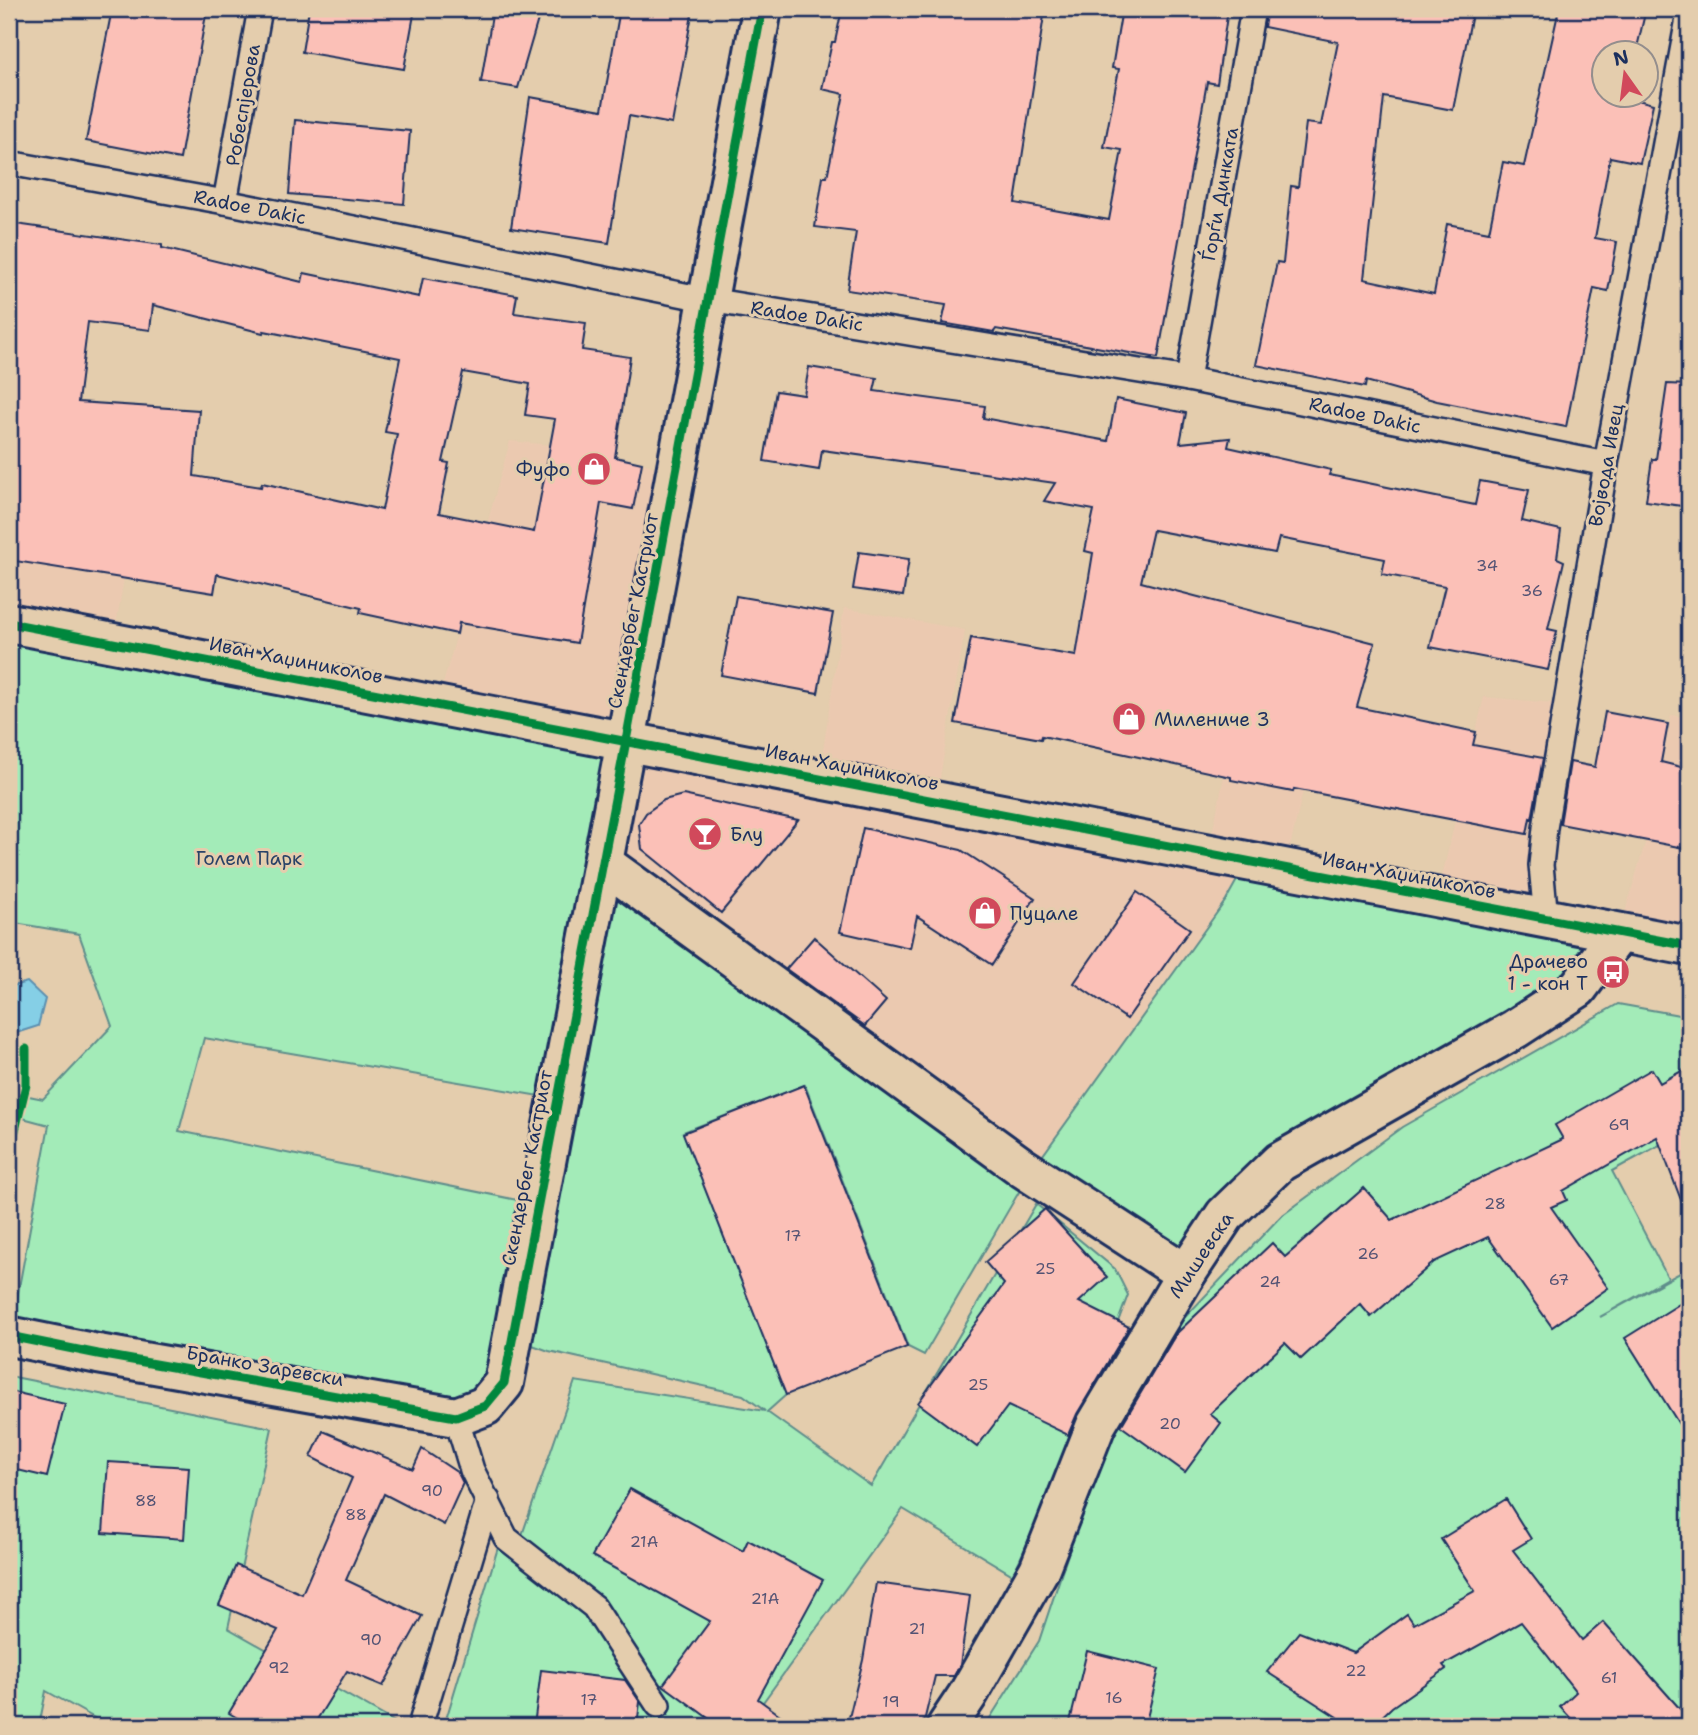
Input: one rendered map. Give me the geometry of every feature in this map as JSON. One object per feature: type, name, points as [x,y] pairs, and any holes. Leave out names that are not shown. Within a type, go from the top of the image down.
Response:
[{"type":"street","name":"Скендербег Кастриот","points":[[456,1417],[485,1406],[504,1383],[762,9]]},
{"type":"street","name":"Иван Хаџиниколов","points":[[9,623],[1689,946]]},
{"type":"street","points":[[603,863],[1024,1168],[1185,1274]]},
{"type":"street","points":[[1633,936],[1689,972]]},
{"type":"street","name":"Мишевска","points":[[947,1726],[1039,1570],[1096,1425],[1185,1274],[1226,1214],[1280,1162],[1515,1029],[1578,988],[1633,936]]},
{"type":"street","name":"Бранко Заревски","points":[[9,1336],[456,1417]]},
{"type":"lane","name":"Робеспјерова","points":[[225,202],[260,9]]},
{"type":"lane","name":"Ѓорѓи Динката","points":[[1188,379],[1253,9]]},
{"type":"lane","name":"Војвода Ивец","points":[[1546,919],[1541,865],[1545,828],[1606,464],[1689,13]]},
{"type":"lane","name":"Radoe Dakic","points":[[9,163],[225,202],[709,300],[1188,379],[1606,464]]},
{"type":"lane","points":[[456,1417],[472,1470],[506,1538],[594,1607],[658,1705]]},
{"type":"lane","points":[[420,1726],[488,1500]]},
{"type":"shaded area","points":[[510,441],[550,445],[642,463],[677,473],[626,741],[819,778],[844,608],[965,630],[936,801],[1208,853],[1225,772],[1324,700],[1285,869],[1247,862],[1226,900],[1031,1173],[952,1117],[437,706]]},
{"type":"shaded area","points":[[19,458],[143,466],[113,643],[9,623],[9,514]]},
{"type":"shaded area","points":[[1484,697],[1566,704],[1546,919],[1437,898]]},
{"type":"shaded area","points":[[1671,715],[1689,718],[1689,946],[1619,933],[1646,840]]},
{"type":"green space","name":"Голем Парк","points":[[9,623],[626,741],[603,863],[1030,1173],[924,1355],[908,1347],[805,1085],[683,1132],[786,1395],[767,1412],[871,1486],[1036,1204],[1115,1269],[1128,1295],[1074,1439],[1013,1575],[903,1509],[761,1705],[789,1726],[444,1726],[506,1521],[522,1535],[575,1381],[765,1411],[743,1395],[549,1351],[513,1338],[485,1406],[10,1336],[49,1125],[19,1117],[24,1095],[43,1099],[112,1026],[79,934],[9,922]],"holes":[[[204,1038],[557,1099],[537,1204],[179,1131]]]},
{"type":"green space","points":[[1247,862],[1619,933],[1578,988],[1280,1162],[1186,1274],[1030,1173],[1226,900]]},
{"type":"green space","points":[[1618,1004],[1679,1015],[1689,1027],[1689,1067],[1666,1081],[1687,1130],[1612,1171],[1668,1278],[1600,1317],[1689,1268],[1689,1726],[985,1726],[1039,1641],[1098,1464],[1153,1351],[1280,1217],[1402,1127]]},
{"type":"green space","points":[[9,1376],[272,1428],[228,1628],[402,1726],[109,1726],[46,1691],[39,1726],[9,1726]]},
{"type":"water","points":[[27,982],[45,999],[38,1026],[13,1034],[9,1030],[9,987]]},
{"type":"building","points":[[112,9],[207,9],[180,159],[86,141]]},
{"type":"building","points":[[309,9],[415,9],[404,69],[302,52]]},
{"type":"building","points":[[493,9],[541,9],[518,88],[481,82]]},
{"type":"building","points":[[620,9],[693,9],[672,124],[629,116],[609,243],[511,228],[530,97],[602,110]]},
{"type":"building","points":[[842,9],[1045,9],[1015,203],[1109,220],[1122,150],[1104,147],[1119,69],[1112,68],[1122,9],[1228,9],[1217,84],[1207,82],[1158,358],[996,329],[994,332],[942,323],[946,305],[847,290],[856,232],[815,227],[823,177],[827,177],[844,94],[822,89]]},
{"type":"building","points":[[1267,9],[1473,9],[1453,110],[1384,97],[1364,279],[1434,294],[1447,224],[1489,232],[1503,162],[1524,166],[1559,9],[1646,9],[1639,38],[1590,38],[1590,108],[1652,108],[1640,163],[1610,157],[1595,238],[1617,242],[1608,291],[1594,288],[1566,427],[1437,401],[1366,381],[1365,387],[1256,365],[1277,262],[1283,263],[1291,186],[1298,187],[1306,123],[1321,125],[1338,42],[1264,27]]},
{"type":"building","points":[[295,120],[410,131],[404,204],[289,194]]},
{"type":"building","points":[[9,223],[162,245],[162,248],[302,282],[304,273],[419,297],[423,278],[517,295],[514,313],[586,323],[582,350],[630,357],[615,457],[642,463],[633,509],[601,503],[577,643],[459,623],[457,634],[360,613],[361,608],[217,574],[214,593],[9,560]],"holes":[[[153,305],[263,333],[264,331],[400,358],[385,432],[397,434],[382,510],[262,483],[261,487],[194,476],[199,410],[78,402],[88,322],[150,330]],[[463,372],[530,384],[525,415],[555,419],[534,532],[439,513],[449,463],[443,462]]]},
{"type":"building","points":[[809,367],[877,378],[874,391],[985,406],[983,418],[1108,441],[1116,399],[1186,413],[1180,443],[1230,438],[1228,447],[1331,470],[1329,475],[1475,505],[1480,481],[1529,490],[1522,521],[1561,530],[1557,558],[1564,561],[1548,629],[1557,631],[1548,670],[1430,647],[1445,586],[1382,574],[1385,559],[1279,538],[1275,553],[1153,530],[1141,582],[1375,643],[1357,707],[1476,732],[1473,745],[1543,758],[1527,834],[1294,789],[1293,792],[1231,780],[1231,777],[1042,736],[1041,739],[955,723],[971,638],[1076,656],[1093,553],[1085,551],[1094,510],[1044,501],[1055,483],[822,450],[819,470],[764,461],[776,391],[804,395]]},
{"type":"building","points":[[1667,384],[1689,385],[1689,507],[1646,501],[1652,459],[1656,459]]},
{"type":"building","points":[[859,552],[909,559],[903,596],[853,589]]},
{"type":"building","points":[[736,596],[833,613],[818,693],[721,675]]},
{"type":"building","points":[[1605,712],[1668,724],[1661,762],[1689,769],[1689,849],[1560,824],[1570,762],[1595,767]]},
{"type":"building","points":[[683,795],[798,820],[721,913],[642,849],[639,824],[646,813],[664,800]]},
{"type":"building","points":[[863,828],[961,850],[1035,898],[992,965],[917,916],[910,948],[840,932]]},
{"type":"building","points":[[1137,892],[1190,929],[1127,1019],[1074,983]]},
{"type":"building","points":[[814,937],[886,1001],[865,1026],[786,969]]},
{"type":"building","points":[[1689,1067],[1689,1213],[1686,1213],[1657,1137],[1563,1191],[1567,1200],[1551,1207],[1608,1288],[1552,1327],[1488,1237],[1434,1262],[1371,1317],[1360,1304],[1301,1359],[1285,1343],[1210,1414],[1221,1423],[1185,1472],[1121,1426],[1176,1334],[1272,1243],[1285,1257],[1364,1188],[1392,1220],[1563,1139],[1555,1125],[1652,1069],[1660,1083]]},
{"type":"building","points":[[804,1085],[907,1347],[786,1395],[683,1133]]},
{"type":"building","points":[[1045,1209],[1107,1277],[1079,1302],[1129,1327],[1077,1414],[1068,1435],[1008,1406],[977,1447],[918,1403],[1004,1284],[985,1262]]},
{"type":"building","points":[[1689,1298],[1689,1440],[1625,1338]]},
{"type":"building","points":[[9,1391],[65,1404],[47,1477],[9,1468]]},
{"type":"building","points":[[323,1431],[413,1469],[422,1449],[458,1473],[463,1483],[444,1525],[384,1494],[346,1580],[422,1616],[383,1686],[347,1671],[313,1726],[251,1726],[229,1713],[278,1630],[219,1605],[236,1565],[302,1594],[352,1478],[311,1457]]},
{"type":"building","points":[[108,1462],[189,1467],[184,1539],[103,1533]]},
{"type":"building","points":[[630,1489],[743,1551],[748,1540],[823,1580],[758,1699],[795,1726],[719,1726],[663,1685],[710,1621],[592,1556]]},
{"type":"building","points":[[1506,1499],[1531,1539],[1513,1550],[1582,1640],[1603,1622],[1689,1719],[1689,1726],[1578,1726],[1560,1707],[1576,1692],[1521,1622],[1443,1665],[1446,1669],[1392,1707],[1372,1726],[1351,1726],[1267,1672],[1299,1632],[1353,1653],[1407,1614],[1414,1624],[1475,1591],[1441,1539]]},
{"type":"building","points":[[876,1583],[970,1596],[960,1665],[954,1676],[935,1676],[923,1726],[847,1726],[863,1660]]},
{"type":"building","points":[[1087,1651],[1159,1669],[1145,1726],[1069,1726]]},
{"type":"building","points":[[541,1670],[625,1680],[640,1702],[637,1726],[534,1726]]},
{"type":"cycle path","points":[[9,1336],[456,1417],[485,1406],[504,1383],[762,9]]},
{"type":"cycle path","points":[[9,623],[1689,946]]},
{"type":"cycle path","points":[[9,1155],[26,1085],[26,1049]]},
{"type":"place","name":"Фуфо","points":[[594,469]]},
{"type":"place","name":"Милениче 3","points":[[1129,719]]},
{"type":"place","name":"Блу","points":[[705,834]]},
{"type":"place","name":"Пуцале","points":[[985,913]]},
{"type":"place","name":"Драчево 1 - кон T","points":[[1613,972]]}]
